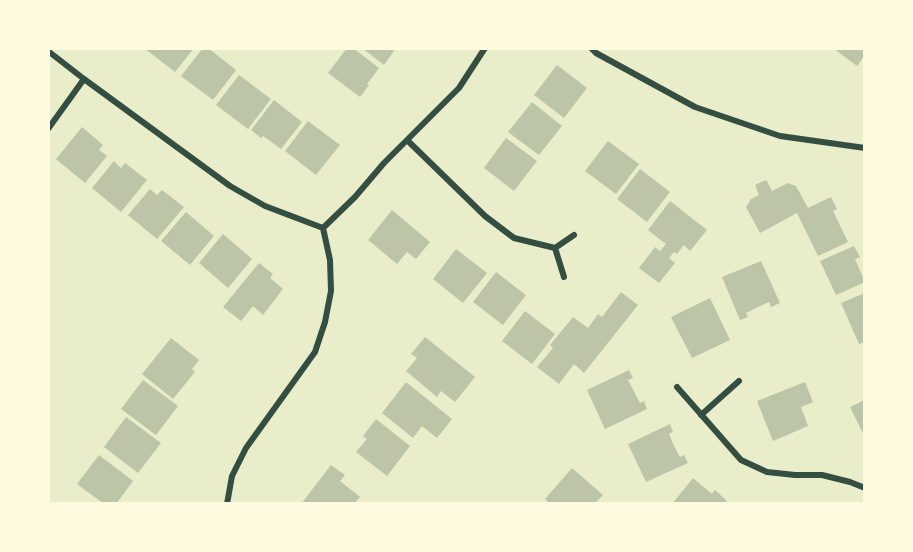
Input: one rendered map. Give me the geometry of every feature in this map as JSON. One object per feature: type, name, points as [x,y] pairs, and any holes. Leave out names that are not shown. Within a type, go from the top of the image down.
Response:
[{"type":"street","points":[[323,228],[459,88],[485,48]]},
{"type":"street","points":[[591,48],[596,53],[695,107],[780,136],[865,148]]},
{"type":"street","points":[[48,51],[230,186],[265,206],[323,228]]},
{"type":"street","points":[[48,129],[84,79]]},
{"type":"street","points":[[407,140],[485,216],[504,231],[514,238],[555,249]]},
{"type":"street","points":[[227,504],[232,476],[246,448],[315,352],[325,322],[331,291],[330,260],[323,228]]},
{"type":"street","points":[[555,249],[574,235]]},
{"type":"street","points":[[555,249],[564,277]]},
{"type":"street","points":[[701,415],[739,381]]},
{"type":"street","points":[[677,387],[741,460],[767,472],[822,475],[865,488]]},
{"type":"building","points":[[144,48],[194,48],[175,72]]},
{"type":"building","points":[[203,48],[208,48],[236,70],[213,100],[181,76]]},
{"type":"building","points":[[347,48],[353,48],[379,68],[360,97],[328,73]]},
{"type":"building","points":[[362,48],[396,48],[384,65]]},
{"type":"building","points":[[833,48],[865,48],[865,55],[857,66]]},
{"type":"building","points":[[557,65],[587,88],[564,118],[534,95]]},
{"type":"building","points":[[239,75],[271,99],[248,129],[216,105]]},
{"type":"building","points":[[274,100],[302,122],[281,149],[251,130]]},
{"type":"building","points":[[532,102],[562,126],[539,155],[508,132]]},
{"type":"building","points":[[308,121],[340,145],[316,175],[285,151]]},
{"type":"building","points":[[82,127],[103,145],[99,150],[107,156],[85,183],[56,159]]},
{"type":"building","points":[[506,138],[537,161],[514,191],[484,168]]},
{"type":"building","points":[[608,141],[639,164],[616,194],[585,171]]},
{"type":"building","points":[[114,161],[121,168],[125,163],[147,180],[121,212],[92,188]]},
{"type":"building","points":[[640,169],[670,192],[647,222],[617,199]]},
{"type":"building","points":[[766,180],[772,191],[788,183],[796,186],[808,208],[831,197],[837,209],[833,211],[848,242],[818,256],[797,213],[760,233],[746,207],[751,199],[759,195],[755,185]]},
{"type":"building","points":[[150,189],[157,195],[162,190],[184,207],[157,239],[128,215]]},
{"type":"building","points":[[670,201],[707,230],[690,251],[684,245],[677,254],[674,252],[669,258],[675,263],[659,283],[639,268],[655,247],[660,251],[666,244],[648,230]]},
{"type":"building","points":[[392,210],[430,242],[416,259],[407,252],[397,264],[368,240]]},
{"type":"building","points":[[186,212],[214,236],[190,265],[161,241]]},
{"type":"building","points":[[223,234],[252,259],[228,288],[199,263]]},
{"type":"building","points":[[854,246],[860,257],[855,259],[865,282],[836,295],[820,261]]},
{"type":"building","points":[[456,249],[487,273],[463,303],[433,279]]},
{"type":"building","points":[[761,261],[780,303],[771,307],[769,302],[746,313],[748,317],[740,320],[722,277]]},
{"type":"building","points":[[259,263],[273,274],[270,278],[283,289],[263,315],[253,306],[241,321],[223,307]]},
{"type":"building","points":[[496,272],[526,295],[503,325],[473,302]]},
{"type":"building","points":[[621,292],[638,305],[584,373],[574,364],[559,384],[537,367],[553,348],[550,345],[573,317],[588,328],[598,314],[602,317]]},
{"type":"building","points":[[865,293],[865,342],[859,344],[841,303]]},
{"type":"building","points":[[710,298],[730,340],[692,358],[671,317]]},
{"type":"building","points":[[525,311],[555,334],[532,364],[502,341]]},
{"type":"building","points":[[425,337],[475,377],[455,402],[441,391],[437,397],[406,371],[417,358],[411,354]]},
{"type":"building","points":[[171,338],[199,360],[192,369],[195,372],[173,399],[142,374]]},
{"type":"building","points":[[629,370],[633,378],[628,380],[640,403],[644,401],[647,409],[605,429],[587,390]]},
{"type":"building","points":[[143,380],[178,406],[156,435],[121,409]]},
{"type":"building","points":[[406,382],[452,419],[437,438],[422,426],[413,438],[382,413]]},
{"type":"building","points":[[805,382],[813,402],[801,407],[808,426],[773,441],[757,401]]},
{"type":"building","points":[[865,400],[865,437],[850,407]]},
{"type":"building","points":[[126,417],[161,443],[138,473],[104,447]]},
{"type":"building","points":[[376,419],[410,446],[387,476],[356,452],[367,439],[363,436]]},
{"type":"building","points":[[670,424],[673,432],[669,434],[674,446],[680,457],[684,455],[688,463],[646,482],[628,444]]},
{"type":"building","points":[[99,455],[133,481],[116,504],[104,504],[77,484]]},
{"type":"building","points":[[331,465],[345,475],[340,481],[360,497],[354,504],[301,504]]},
{"type":"building","points":[[572,468],[603,495],[594,504],[550,504],[545,499]]},
{"type":"building","points":[[693,478],[712,494],[715,490],[727,501],[725,504],[672,504]]}]
